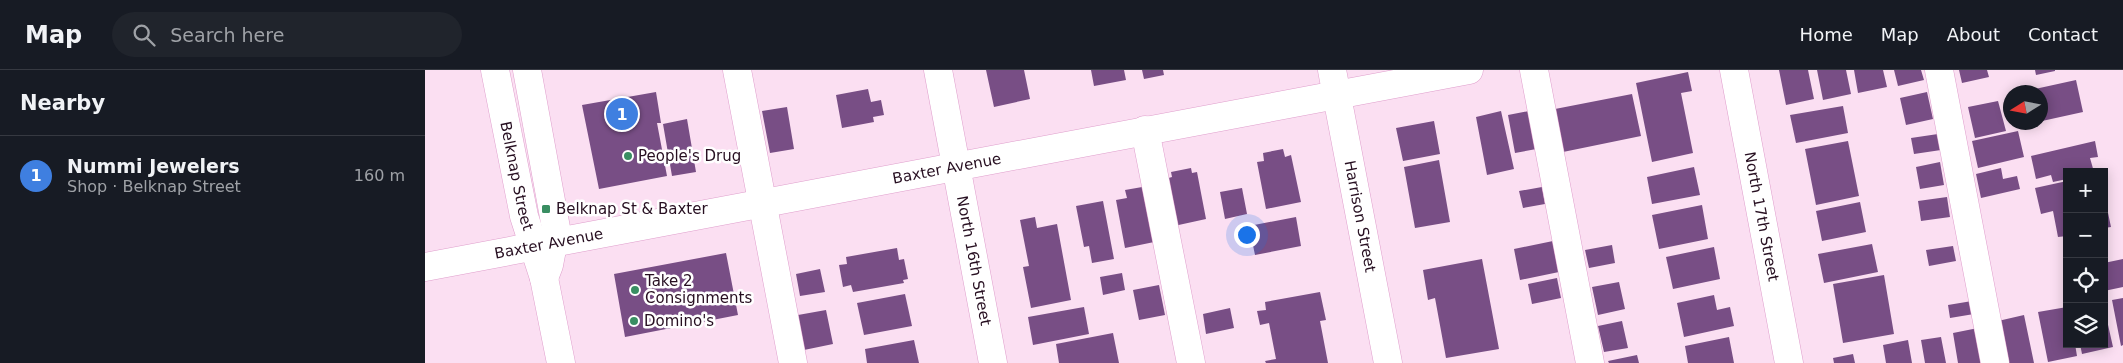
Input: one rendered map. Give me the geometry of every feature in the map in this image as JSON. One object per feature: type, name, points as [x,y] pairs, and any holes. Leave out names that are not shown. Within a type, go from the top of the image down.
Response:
[{"type":"main road","name":"Belknap Street","points":[[495,70],[524,216],[543,245]]},
{"type":"main road","name":"Belknap Street","points":[[527,70],[554,210],[543,245],[544,278],[561,363]]},
{"type":"main road","points":[[737,70],[793,363]]},
{"type":"main road","name":"North 16th Street","points":[[938,70],[993,363]]},
{"type":"main road","name":"Baxter Avenue","points":[[425,267],[1145,130],[1335,83],[1469,70]]},
{"type":"main road","points":[[1534,70],[1590,363]]},
{"type":"main road","name":"North 17th Street","points":[[1734,70],[1789,363]]},
{"type":"main road","points":[[1939,70],[1995,363]]},
{"type":"main road","name":"Harrison Street","points":[[1335,83],[1388,363]]},
{"type":"main road","points":[[1145,130],[1191,363]]},
{"type":"building","points":[[986,70],[1024,70],[1030,99],[994,107]]},
{"type":"building","points":[[1091,70],[1124,70],[1126,80],[1094,86]]},
{"type":"building","points":[[1142,70],[1163,70],[1164,75],[1144,79]]},
{"type":"building","points":[[1779,70],[1808,70],[1814,99],[1786,105]]},
{"type":"building","points":[[1817,70],[1846,70],[1851,94],[1823,100]]},
{"type":"building","points":[[1854,70],[1883,70],[1887,87],[1858,93]]},
{"type":"building","points":[[1894,70],[1921,70],[1924,80],[1898,86]]},
{"type":"building","points":[[1959,70],[1987,70],[1989,77],[1962,83]]},
{"type":"building","points":[[2035,70],[2055,70],[2055,71],[2036,75]]},
{"type":"building","points":[[1688,72],[1692,91],[1681,93],[1693,153],[1652,162],[1636,83]]},
{"type":"building","points":[[2076,80],[2083,112],[2048,120],[2048,86]]},
{"type":"building","points":[[868,89],[871,102],[881,100],[884,115],[873,117],[874,122],[842,128],[836,95]]},
{"type":"building","name":"People's Drug","points":[[656,92],[661,123],[657,123],[667,176],[599,189],[582,105]]},
{"type":"building","points":[[1927,92],[1933,119],[1906,125],[1900,98]]},
{"type":"building","points":[[1632,94],[1641,136],[1563,152],[1555,109]]},
{"type":"building","points":[[1998,101],[2003,120],[2003,130],[2006,131],[1975,138],[1968,107]]},
{"type":"building","points":[[1843,106],[1848,133],[1796,143],[1790,115]]},
{"type":"building","points":[[787,107],[794,149],[770,153],[762,111]]},
{"type":"building","points":[[1534,110],[1542,148],[1515,153],[1508,115]]},
{"type":"building","points":[[1501,111],[1514,169],[1487,175],[1476,117]]},
{"type":"building","points":[[687,119],[696,172],[672,176],[663,124]]},
{"type":"building","points":[[1434,121],[1440,154],[1403,161],[1396,128]]},
{"type":"building","points":[[2018,131],[2024,157],[1978,168],[1972,141]]},
{"type":"building","points":[[1938,134],[1941,150],[1914,154],[1911,138]]},
{"type":"building","points":[[1848,141],[1859,196],[1816,205],[1805,149]]},
{"type":"building","points":[[2095,141],[2098,157],[2090,158],[2093,168],[2063,168],[2063,180],[2053,182],[2051,175],[2036,179],[2031,156]]},
{"type":"building","points":[[1283,149],[1285,157],[1291,155],[1301,202],[1266,209],[1257,162],[1264,161],[1263,153]]},
{"type":"building","points":[[1439,160],[1450,222],[1415,228],[1404,167]]},
{"type":"building","points":[[1940,162],[1944,185],[1920,189],[1916,167]]},
{"type":"building","points":[[1694,167],[1700,195],[1652,204],[1647,177]]},
{"type":"building","points":[[1191,168],[1192,173],[1197,172],[1206,219],[1174,226],[1165,179],[1172,177],[1171,172]]},
{"type":"building","points":[[2001,168],[2003,179],[2017,176],[2020,189],[1981,198],[1976,174]]},
{"type":"building","points":[[2063,182],[2063,236],[2058,237],[2053,211],[2041,214],[2035,188]]},
{"type":"building","points":[[1148,186],[1159,241],[1125,248],[1116,200],[1127,198],[1125,190]]},
{"type":"building","points":[[1542,187],[1545,204],[1523,208],[1519,191]]},
{"type":"building","points":[[1242,188],[1247,214],[1225,219],[1220,192]]},
{"type":"building","points":[[1947,197],[1950,217],[1921,221],[1918,201]]},
{"type":"building","points":[[1103,201],[1114,259],[1092,263],[1089,246],[1084,247],[1076,206]]},
{"type":"building","points":[[1860,202],[1866,232],[1822,241],[1816,211]]},
{"type":"building","points":[[1702,205],[1708,239],[1659,249],[1652,215]]},
{"type":"building","points":[[2108,213],[2111,227],[2108,227]]},
{"type":"building","points":[[1035,217],[1037,228],[1057,224],[1071,300],[1031,308],[1023,267],[1029,266],[1020,220]]},
{"type":"building","points":[[1296,217],[1301,246],[1255,255],[1249,226]]},
{"type":"building","points":[[1553,241],[1559,272],[1520,280],[1514,249]]},
{"type":"building","points":[[1872,244],[1878,272],[1824,283],[1818,254]]},
{"type":"building","points":[[1612,245],[1615,263],[1589,268],[1585,250]]},
{"type":"building","points":[[1953,246],[1956,261],[1929,266],[1926,250]]},
{"type":"building","points":[[1714,247],[1720,279],[1673,289],[1666,257]]},
{"type":"building","points":[[897,248],[899,260],[904,259],[908,279],[903,280],[904,283],[853,292],[851,285],[843,287],[839,265],[847,264],[846,257]]},
{"type":"building","points":[[726,253],[738,315],[625,337],[614,274]]},
{"type":"building","points":[[1482,259],[1499,349],[1446,358],[1435,298],[1428,300],[1423,270]]},
{"type":"building","points":[[2123,259],[2123,287],[2108,290],[2108,262]]},
{"type":"building","points":[[820,269],[825,292],[800,296],[796,274]]},
{"type":"building","points":[[1122,273],[1125,290],[1103,295],[1100,277]]},
{"type":"building","points":[[1884,275],[1894,334],[1843,343],[1833,284]]},
{"type":"building","points":[[1557,278],[1561,298],[1532,304],[1528,284]]},
{"type":"building","points":[[1619,282],[1625,309],[1598,315],[1592,287]]},
{"type":"building","points":[[1159,285],[1165,315],[1139,320],[1133,290]]},
{"type":"building","points":[[1320,292],[1326,320],[1320,321],[1328,363],[1266,363],[1265,361],[1276,359],[1269,323],[1260,325],[1257,311],[1266,310],[1265,302]]},
{"type":"building","points":[[905,294],[912,326],[864,335],[857,303]]},
{"type":"building","points":[[1714,295],[1717,310],[1730,307],[1734,326],[1684,337],[1677,303]]},
{"type":"building","points":[[2123,298],[2123,345],[2121,346],[2112,300]]},
{"type":"building","points":[[1972,301],[1974,314],[1950,318],[1948,305]]},
{"type":"building","points":[[1084,307],[1089,334],[1033,345],[1028,317]]},
{"type":"building","points":[[1230,308],[1234,328],[1206,334],[1203,314]]},
{"type":"building","points":[[2063,308],[2063,348],[2076,348],[2077,356],[2048,362],[2038,312]]},
{"type":"building","points":[[826,310],[833,344],[804,350],[798,315]]},
{"type":"building","points":[[2024,315],[2034,363],[2007,363],[1998,321]]},
{"type":"building","points":[[1622,321],[1628,348],[1604,352],[1598,326]]},
{"type":"building","points":[[2108,325],[2113,347],[2082,354],[2081,348],[2108,348]]},
{"type":"building","points":[[1978,328],[1985,363],[1958,363],[1953,333]]},
{"type":"building","points":[[1113,333],[1119,363],[1059,363],[1056,344]]},
{"type":"building","points":[[1729,337],[1734,363],[1688,363],[1685,346]]},
{"type":"building","points":[[1941,337],[1946,363],[1925,363],[1921,340]]},
{"type":"building","points":[[914,340],[919,363],[867,363],[865,349]]},
{"type":"building","points":[[1908,340],[1912,363],[1886,363],[1883,345]]},
{"type":"building","points":[[1853,354],[1855,363],[1834,363],[1833,358]]},
{"type":"building","points":[[1637,355],[1639,363],[1609,363],[1608,361]]},
{"type":"place","name":"Nummi Jewelers","points":[[622,114]]},
{"type":"place","name":"People's Drug","points":[[628,156]]},
{"type":"place","name":"Belknap St & Baxter","points":[[546,209]]},
{"type":"place","name":"Take 2 Consignments","points":[[635,290]]},
{"type":"place","name":"Domino's","points":[[634,321]]}]
